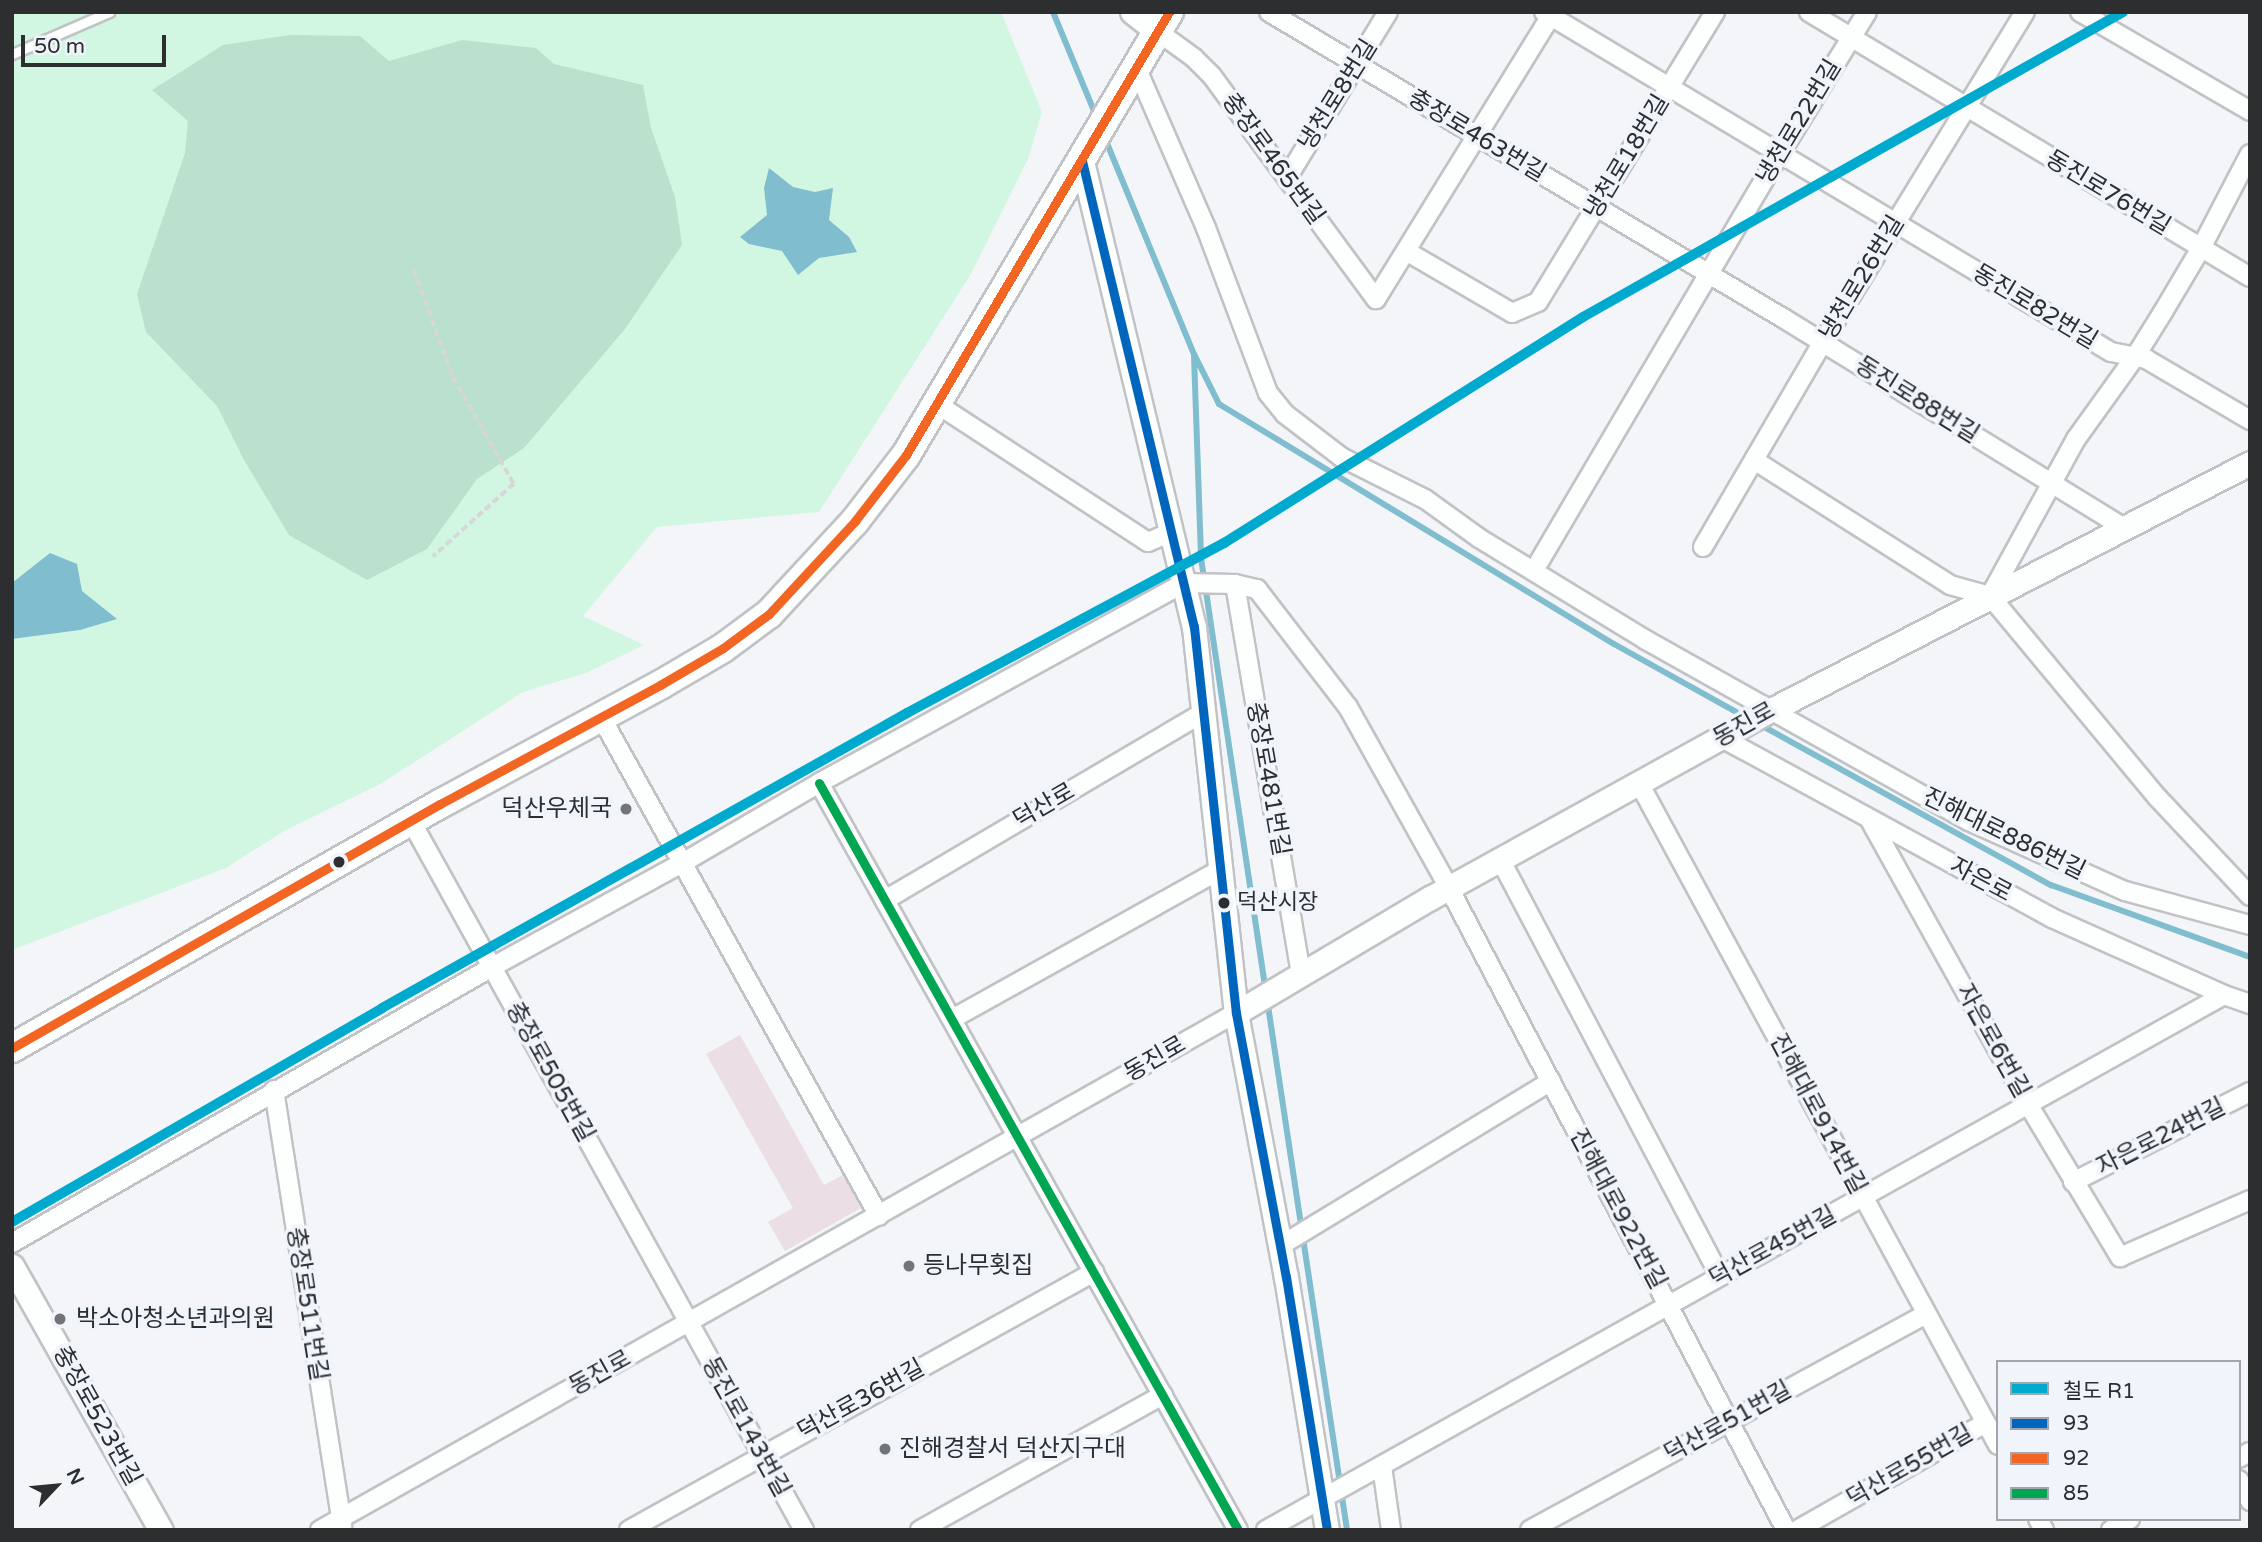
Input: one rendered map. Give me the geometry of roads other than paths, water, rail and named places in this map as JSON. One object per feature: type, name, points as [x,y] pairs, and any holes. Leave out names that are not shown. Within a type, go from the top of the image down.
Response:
[{"type":"main road","points":[[12,1048],[411,821],[705,659],[769,614],[855,521],[906,455],[937,404],[1163,22],[1133,12]]},
{"type":"street","name":"충장로463번길","points":[[1269,12],[1684,260]]},
{"type":"street","name":"냉천로8번길","points":[[1287,178],[1388,12]]},
{"type":"street","name":"냉천로18번길","points":[[1406,251],[1512,313],[1538,302],[1714,12]]},
{"type":"street","name":"동진로76번길","points":[[1809,12],[2250,277]]},
{"type":"street","name":"냉천로22번길","points":[[1709,275],[1867,12]]},
{"type":"street","name":"냉천로26번길","points":[[1703,547],[1822,343],[2025,12]]},
{"type":"street","points":[[2080,12],[2250,111]]},
{"type":"street","name":"동진로82번길","points":[[1549,14],[1824,183],[2111,352],[2146,359],[2250,420]]},
{"type":"street","points":[[1406,251],[1549,14]]},
{"type":"street","name":"충장로465번길","points":[[1163,22],[1212,76],[1377,299],[1406,251]]},
{"type":"street","name":"진해대로886번길","points":[[1134,71],[1206,228],[1268,393],[1285,414],[1341,457],[1425,499],[1547,580],[1969,821],[2125,891],[2250,925]]},
{"type":"street","points":[[1990,596],[2076,439],[2135,356],[2201,248],[2250,154]]},
{"type":"street","points":[[1082,161],[1194,627],[1236,1013],[1280,1246],[1328,1530]]},
{"type":"street","name":"동진로88번길","points":[[1684,260],[2124,528]]},
{"type":"street","points":[[1539,562],[1709,275]]},
{"type":"street","points":[[937,404],[1148,542],[1171,532]]},
{"type":"street","points":[[1754,460],[1950,585],[1990,596],[2157,797],[2250,896]]},
{"type":"street","name":"동진로","points":[[320,1530],[341,1524],[1236,1013],[1500,859],[1773,709],[2250,463]]},
{"type":"street","points":[[12,1243],[492,967],[684,862],[819,783],[1184,583],[1235,584],[1257,589],[1349,706],[1440,893]]},
{"type":"street","name":"충장로481번길","points":[[1235,584],[1301,974]]},
{"type":"street","name":"덕산로","points":[[885,900],[1203,713]]},
{"type":"street","points":[[601,717],[879,1216]]},
{"type":"street","name":"자은로","points":[[1722,738],[1871,822],[2052,918],[2224,995],[2250,1004]]},
{"type":"street","points":[[819,783],[1238,1530]]},
{"type":"street","name":"진해대로914번길","points":[[1639,783],[1996,1441]]},
{"type":"street","name":"충장로505번길","points":[[411,821],[689,1323]]},
{"type":"street","name":"자은로6번길","points":[[1871,822],[2028,1104],[2120,1257],[2250,1200]]},
{"type":"street","points":[[1500,859],[1720,1276]]},
{"type":"street","points":[[951,1019],[1220,870]]},
{"type":"street","name":"진해대로922번길","points":[[1440,893],[1551,1082],[1786,1530]]},
{"type":"street","name":"덕산로45번길","points":[[1266,1530],[2224,995]]},
{"type":"street","points":[[1280,1246],[1551,1082]]},
{"type":"street","name":"충장로511번길","points":[[275,1090],[341,1524]]},
{"type":"street","name":"자은로24번길","points":[[2073,1182],[2250,1092]]},
{"type":"street","name":"충장로523번길","points":[[12,1266],[161,1530]]},
{"type":"street","name":"덕산로36번길","points":[[629,1530],[1094,1272]]},
{"type":"street","name":"덕산로51번길","points":[[1530,1530],[1926,1314]]},
{"type":"street","name":"동진로143번길","points":[[689,1323],[804,1530]]},
{"type":"street","points":[[920,1530],[1163,1395]]},
{"type":"street","name":"덕산로55번길","points":[[1797,1530],[1986,1423]]},
{"type":"street","points":[[1382,1466],[1391,1530]]},
{"type":"street","points":[[2241,1484],[2250,1501]]},
{"type":"street","points":[[2111,1530],[2127,1521]]},
{"type":"lane","points":[[12,54],[109,12]]},
{"type":"water","points":[[769,168],[793,187],[815,192],[833,188],[829,220],[849,237],[857,252],[819,258],[798,275],[782,251],[749,244],[740,237],[767,215],[764,188]]},
{"type":"water","points":[[50,553],[77,564],[82,591],[117,619],[80,630],[12,639],[12,583]]},
{"type":"waterway","points":[[1053,12],[1096,116]]},
{"type":"waterway","points":[[1104,136],[1194,354],[1219,404],[1614,644],[1747,718]]},
{"type":"waterway","points":[[1194,356],[1201,558],[1265,988]]},
{"type":"waterway","points":[[1757,723],[2051,885],[2250,957]]},
{"type":"waterway","points":[[1267,999],[1347,1530]]},
{"type":"rail line","name":"R1","points":[[12,1222],[382,1008],[907,713],[1224,543],[1583,317],[2123,12]]},
{"type":"place","name":"덕산우체국","points":[[626,809]]},
{"type":"place","name":"덕산시장","points":[[1224,903]]},
{"type":"place","name":"등나무횟집","points":[[909,1266]]},
{"type":"place","name":"박소아청소년과의원","points":[[60,1319]]},
{"type":"place","name":"진해경찰서 덕산지구대","points":[[885,1449]]}]
